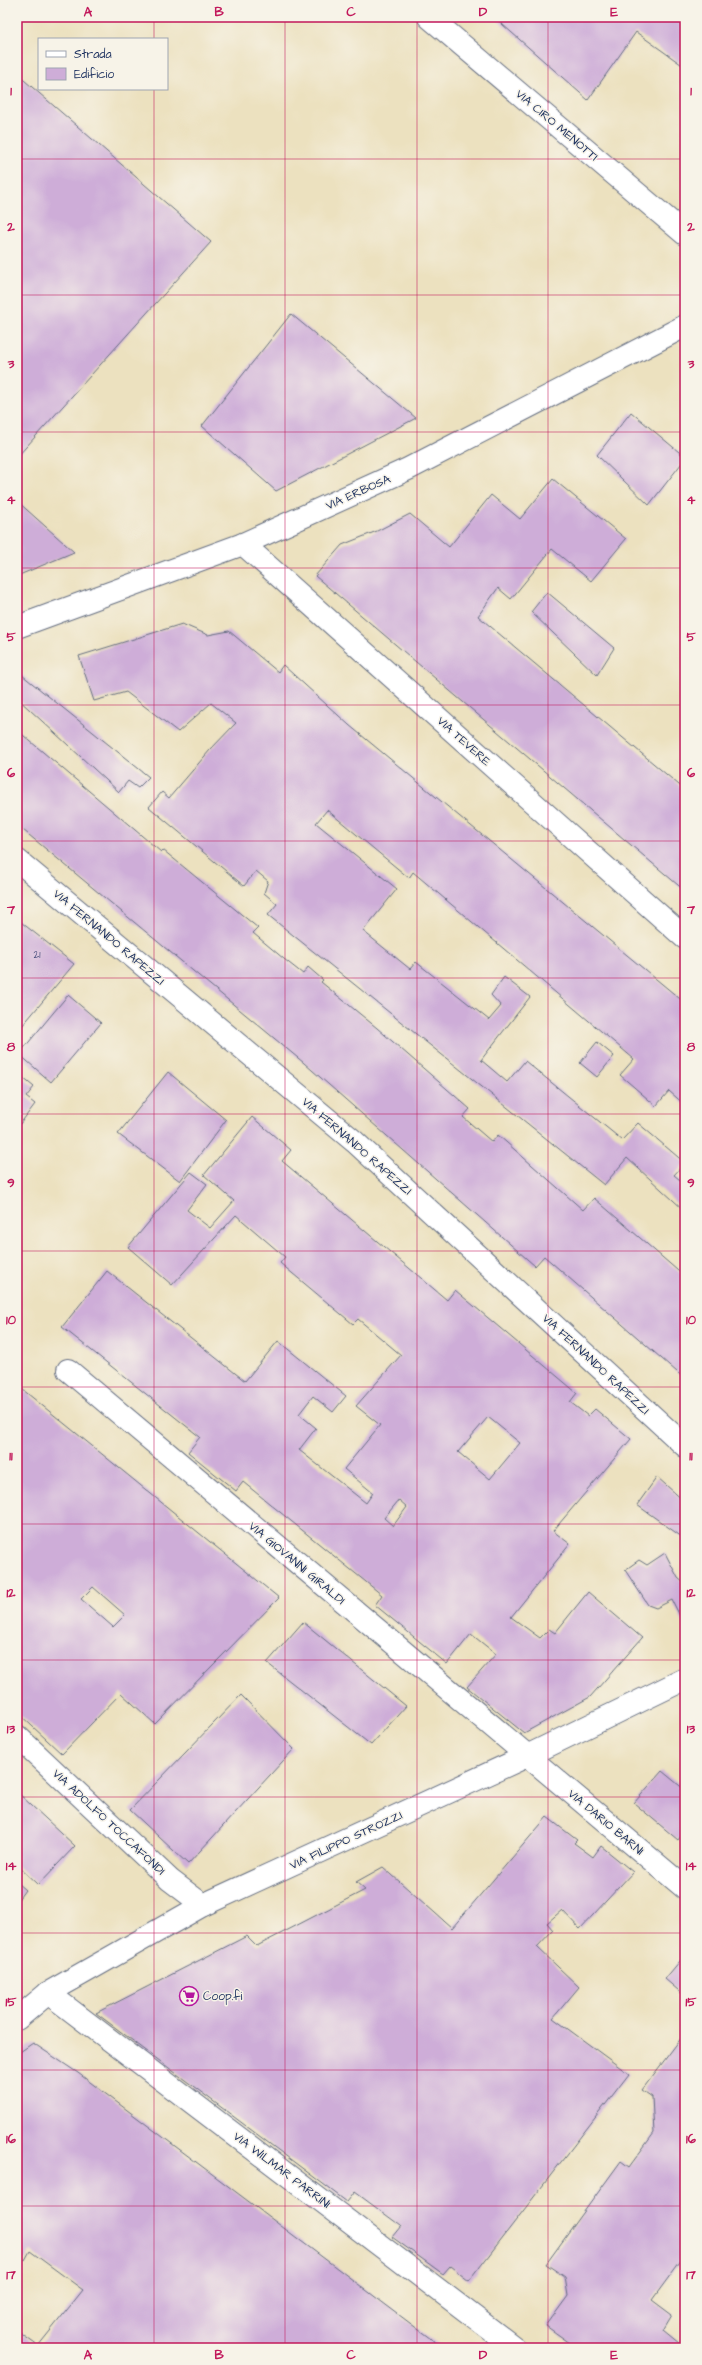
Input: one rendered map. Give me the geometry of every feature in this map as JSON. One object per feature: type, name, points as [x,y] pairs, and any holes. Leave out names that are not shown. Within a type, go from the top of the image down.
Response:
[{"type":"street","name":"VIA CIRO MENOTTI","points":[[429,17],[685,234]]},
{"type":"street","name":"VIA ERBOSA","points":[[17,627],[243,544],[408,469],[685,326]]},
{"type":"street","name":"VIA TEVERE","points":[[243,544],[685,938]]},
{"type":"street","name":"VIA FERNANDO RAPEZZI","points":[[17,860],[355,1142],[685,1446]]},
{"type":"street","name":"VIA GIOVANNI GIRALDI","points":[[68,1370],[527,1756]]},
{"type":"street","name":"VIA FILIPPO STROZZI","points":[[17,2019],[48,1992],[203,1905],[527,1756],[685,1679]]},
{"type":"street","name":"VIA ADOLFO TOCCAFONDI","points":[[17,1736],[170,1880],[203,1905]]},
{"type":"street","name":"VIA DARIO BARNI","points":[[527,1756],[685,1888]]},
{"type":"street","name":"VIA WILMAR PARRINI","points":[[48,1992],[515,2348]]},
{"type":"building","points":[[494,17],[685,17],[685,67],[636,32],[588,100]]},
{"type":"building","points":[[17,74],[211,242],[17,457]]},
{"type":"building","points":[[291,314],[416,418],[276,491],[202,426]]},
{"type":"building","points":[[631,412],[685,457],[649,505],[597,455]]},
{"type":"building","points":[[553,479],[626,539],[591,581],[552,549],[511,599],[498,588],[478,616],[685,790],[685,891],[315,576],[342,545],[377,531],[410,514],[449,547],[491,495],[520,519]]},
{"type":"building","points":[[17,501],[74,552],[17,576]]},
{"type":"building","points":[[547,592],[614,648],[597,675],[531,612]]},
{"type":"building","points":[[182,624],[208,635],[229,631],[278,672],[283,665],[349,725],[685,1003],[685,1105],[669,1091],[656,1106],[620,1075],[634,1059],[413,872],[409,878],[327,810],[316,823],[397,889],[363,931],[410,969],[416,962],[489,1020],[501,1006],[491,995],[504,977],[530,997],[481,1060],[507,1082],[525,1061],[622,1140],[638,1123],[685,1163],[674,1175],[685,1184],[685,1211],[627,1158],[604,1185],[268,915],[277,904],[264,893],[268,881],[256,871],[244,886],[149,807],[162,792],[169,798],[210,750],[236,723],[211,703],[178,732],[126,692],[94,701],[79,656]]},
{"type":"building","points":[[17,671],[149,777],[138,788],[128,781],[119,792],[17,698]]},
{"type":"building","points":[[17,730],[161,852],[163,850],[258,928],[253,933],[284,959],[303,974],[308,967],[323,980],[321,982],[377,1028],[470,1109],[463,1117],[492,1142],[498,1135],[583,1210],[594,1198],[685,1277],[685,1379],[544,1256],[535,1266],[304,1063],[17,825]]},
{"type":"building","points":[[17,919],[74,964],[17,1032]]},
{"type":"building","points":[[68,995],[101,1023],[51,1082],[19,1054]]},
{"type":"building","points":[[597,1042],[614,1056],[597,1077],[580,1063]]},
{"type":"building","points":[[168,1072],[226,1120],[180,1181],[118,1134]]},
{"type":"building","points":[[17,1073],[34,1087],[26,1097],[35,1104],[20,1124],[17,1122]]},
{"type":"building","points":[[252,1117],[291,1150],[282,1161],[447,1300],[455,1290],[577,1393],[570,1402],[588,1416],[595,1409],[631,1439],[553,1531],[570,1544],[511,1617],[540,1638],[549,1629],[555,1633],[588,1592],[642,1638],[590,1697],[524,1733],[467,1687],[496,1654],[471,1634],[447,1664],[375,1605],[382,1595],[243,1482],[236,1491],[188,1452],[200,1437],[62,1327],[107,1271],[245,1381],[278,1341],[346,1396],[333,1412],[313,1396],[299,1414],[316,1428],[299,1450],[366,1503],[373,1493],[344,1469],[380,1425],[356,1406],[401,1355],[358,1319],[353,1324],[280,1263],[285,1257],[236,1215],[172,1285],[128,1247],[191,1172],[207,1184],[187,1210],[210,1228],[234,1201],[204,1175]],"holes":[[[488,1417],[520,1443],[490,1479],[458,1452]],[[399,1500],[407,1507],[393,1526],[384,1518]]]},
{"type":"building","points":[[17,1385],[279,1598],[155,1724],[121,1693],[62,1754],[17,1712]],"holes":[[[93,1587],[125,1615],[113,1627],[81,1599]]]},
{"type":"building","points":[[657,1477],[685,1502],[685,1532],[682,1537],[637,1505]]},
{"type":"building","points":[[665,1553],[678,1578],[685,1584],[685,1626],[672,1600],[656,1608],[648,1605],[625,1570],[639,1560],[647,1565]]},
{"type":"building","points":[[303,1622],[406,1706],[371,1745],[267,1663]]},
{"type":"building","points":[[241,1695],[294,1749],[188,1864],[130,1810]]},
{"type":"building","points":[[662,1771],[685,1790],[685,1831],[678,1840],[634,1803]]},
{"type":"building","points":[[17,1792],[75,1846],[38,1885],[17,1865]]},
{"type":"building","points":[[547,1817],[577,1840],[574,1843],[593,1857],[601,1846],[633,1872],[580,1929],[562,1910],[547,1923],[553,1930],[537,1947],[579,1987],[553,2018],[629,2074],[469,2281],[450,2266],[443,2274],[392,2237],[401,2226],[355,2192],[347,2202],[96,2013],[247,1936],[257,1946],[365,1890],[356,1882],[383,1867],[452,1928]]},
{"type":"building","points":[[17,1883],[25,1890],[17,1901]]},
{"type":"building","points":[[685,1955],[685,1996],[665,1979]]},
{"type":"building","points":[[685,2033],[685,2255],[652,2300],[672,2315],[663,2330],[685,2348],[577,2348],[546,2326],[568,2296],[565,2277],[546,2264],[621,2161],[629,2167],[654,2133],[652,2097],[642,2090]]},
{"type":"building","points":[[33,2043],[78,2073],[443,2348],[17,2348],[17,2331],[38,2346],[83,2290],[30,2251],[25,2260],[17,2254],[17,2054]]},
{"type":"place","name":"Coop.fi","points":[[189,1996]]}]
